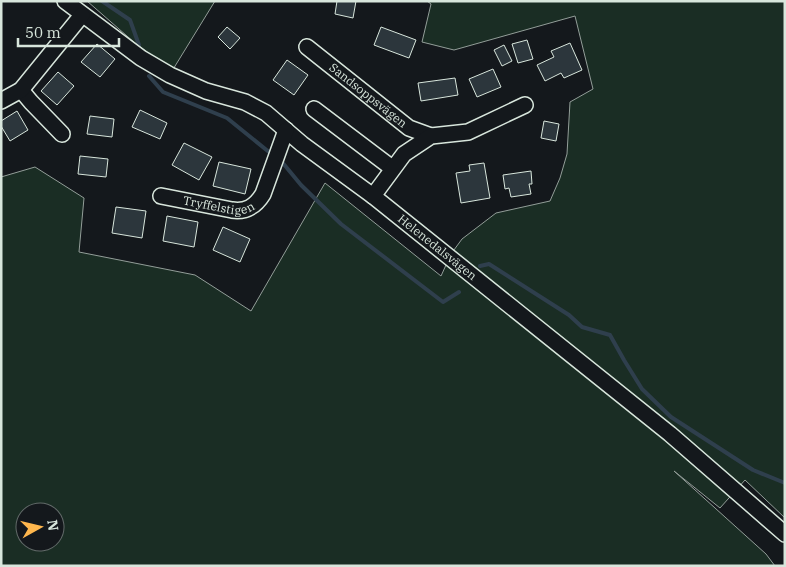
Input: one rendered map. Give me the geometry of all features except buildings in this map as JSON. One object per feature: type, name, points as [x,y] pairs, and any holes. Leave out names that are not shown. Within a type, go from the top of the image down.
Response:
[{"type":"street","name":"Helenedalsvägen","points":[[65,1],[141,58],[170,75],[206,91],[245,102],[266,113],[302,144],[373,196],[670,434],[785,534]]},
{"type":"street","points":[[1,101],[21,90],[82,15]]},
{"type":"street","name":"Sandsoppsvägen","points":[[307,47],[409,128],[431,136],[468,132],[526,105]]},
{"type":"street","points":[[21,90],[30,102],[62,134]]},
{"type":"street","points":[[314,109],[392,168]]},
{"type":"street","name":"Tryffelstigen","points":[[160,196],[232,210],[249,209],[258,203],[263,194],[286,130]]},
{"type":"street","name":"Sandsoppsvägen","points":[[373,196],[404,154],[431,136]]},
{"type":"green space","points":[[87,1],[215,1],[172,71],[135,43]]},
{"type":"green space","points":[[427,1],[785,1],[785,518],[745,480],[720,508],[674,471],[766,554],[775,566],[1,566],[1,177],[35,167],[84,198],[79,252],[195,275],[251,311],[325,183],[441,276],[451,254],[462,239],[496,213],[550,201],[560,178],[567,154],[570,102],[593,89],[575,16],[454,50],[422,42],[431,4]]},
{"type":"waterway","points":[[102,1],[130,20],[139,45]]},
{"type":"waterway","points":[[149,76],[163,92],[227,118],[269,152]]},
{"type":"waterway","points":[[282,162],[301,185],[341,224],[443,302],[459,292]]},
{"type":"waterway","points":[[480,266],[489,264],[569,315],[582,327],[610,335],[642,389],[671,417],[753,470],[785,483]]}]
